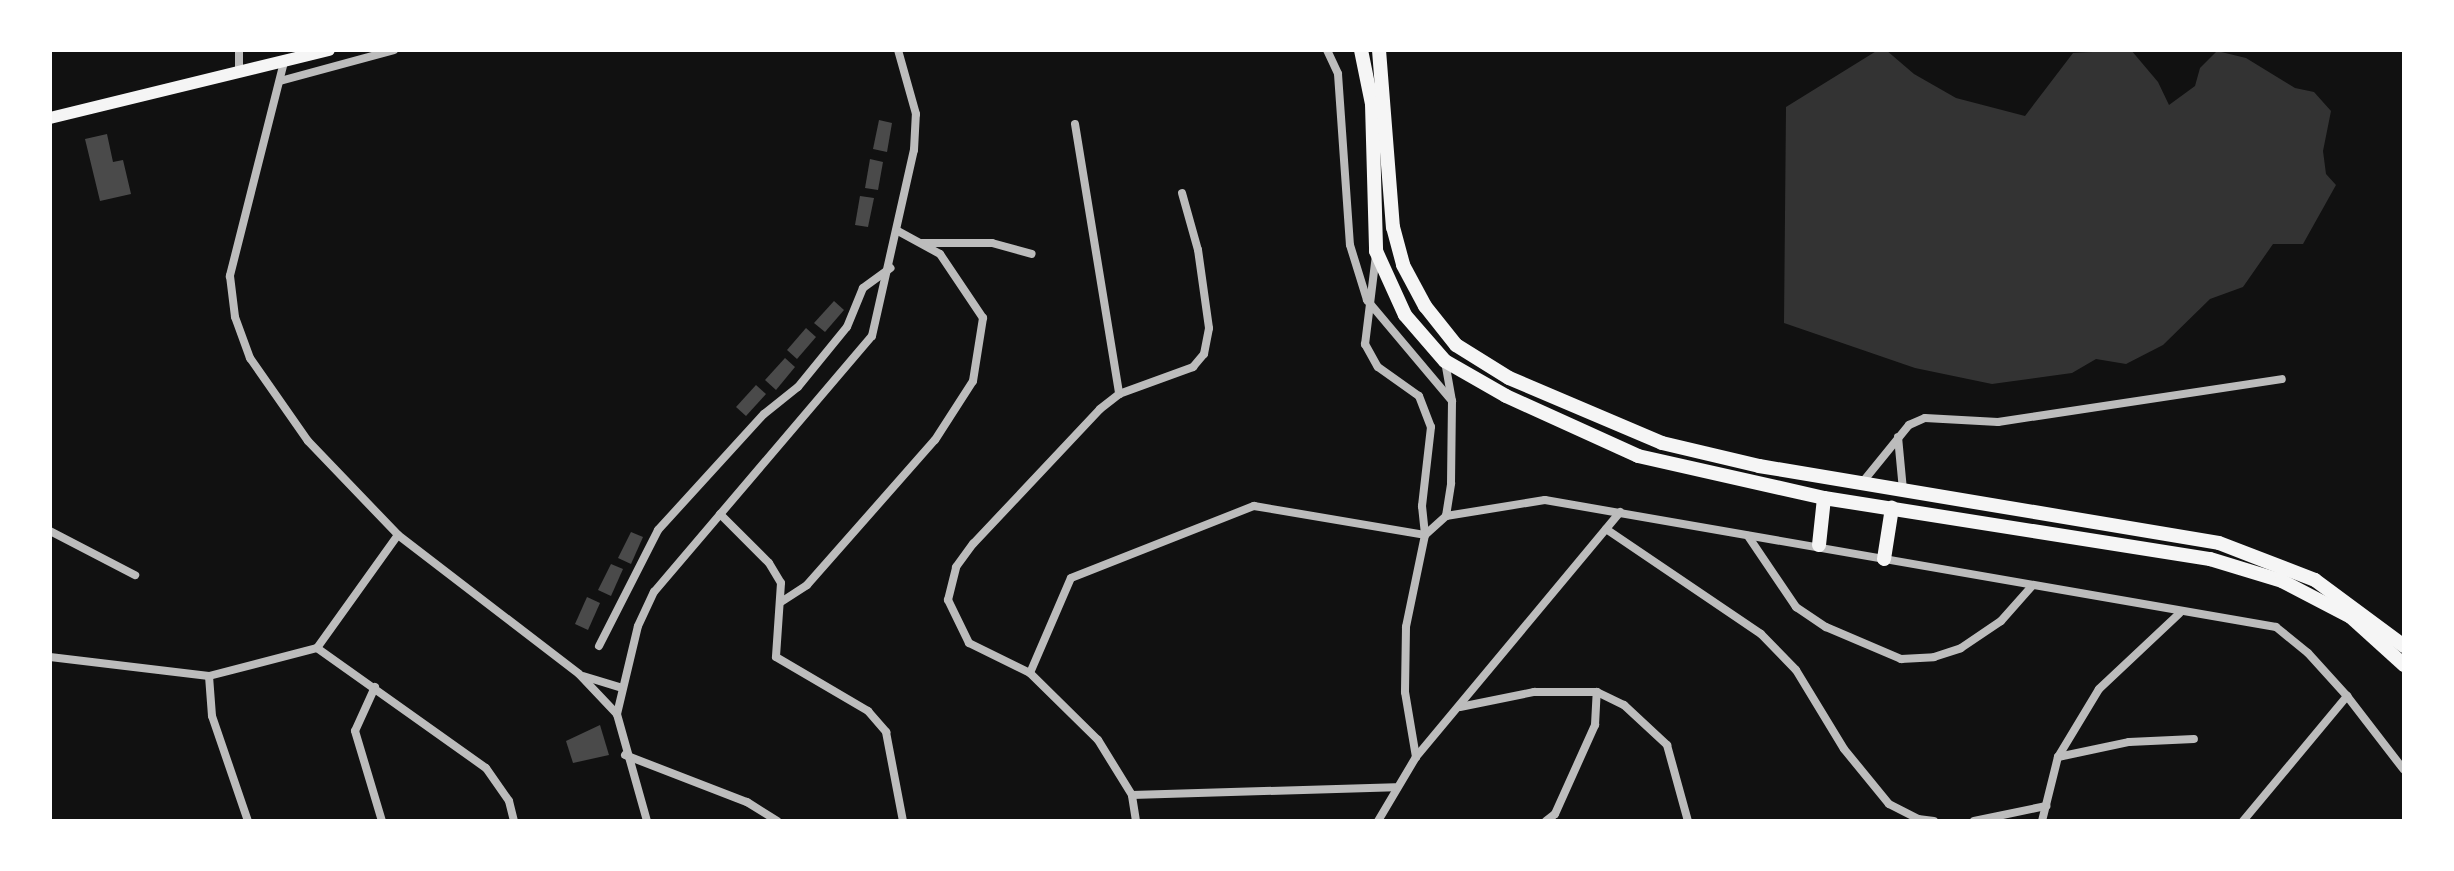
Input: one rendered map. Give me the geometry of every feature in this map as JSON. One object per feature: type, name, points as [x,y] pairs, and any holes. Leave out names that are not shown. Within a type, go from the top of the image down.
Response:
[{"type":"main road","points":[[50,118],[329,50]]},
{"type":"main road","points":[[1361,50],[1372,104],[1376,251],[1405,315],[1445,361],[1506,396],[1638,456],[1824,498],[2210,559],[2282,581],[2351,617],[2404,665]]},
{"type":"main road","points":[[1379,50],[1400,252],[1425,306],[1456,345],[1560,404],[1662,443],[1861,484],[2219,543],[2315,580],[2404,646]]},
{"type":"main road","points":[[1819,545],[1824,498]]},
{"type":"main road","points":[[1884,559],[1892,508]]},
{"type":"street","points":[[239,50],[239,71]]},
{"type":"street","points":[[280,81],[394,50]]},
{"type":"street","points":[[647,821],[625,755],[617,714],[620,687],[654,592],[872,336],[891,268],[916,114],[898,50]]},
{"type":"street","points":[[1327,50],[1338,74],[1350,245],[1367,300],[1452,401]]},
{"type":"street","points":[[284,62],[230,276],[235,317],[250,358],[308,441],[398,535],[579,674],[617,714]]},
{"type":"street","points":[[1075,124],[1119,394]]},
{"type":"street","points":[[1136,821],[1132,795],[1098,740],[1030,673],[969,643],[948,600],[956,567],[1119,394],[1193,367],[1209,343],[1198,250],[1182,193]]},
{"type":"street","points":[[781,602],[807,585],[935,440],[973,381],[983,318],[940,254],[898,231]]},
{"type":"street","points":[[920,243],[992,243],[1032,254]]},
{"type":"street","points":[[1376,251],[1367,300],[1365,344],[1378,367],[1419,396],[1427,407],[1431,427],[1422,506],[1425,535],[1406,627],[1405,692],[1416,757]]},
{"type":"street","points":[[599,646],[658,530],[764,414],[807,376],[847,327],[863,288],[891,268]]},
{"type":"street","points":[[1445,361],[1452,401],[1446,516]]},
{"type":"street","points":[[1861,484],[1898,436],[1925,418],[1998,422],[2282,379]]},
{"type":"street","points":[[1898,436],[1903,490]]},
{"type":"street","points":[[1425,535],[1446,516],[1545,500],[1748,536],[1819,545],[2179,614],[2276,627],[2308,653],[2347,696],[2404,770]]},
{"type":"street","points":[[1030,673],[1071,578],[1254,506],[1425,535]]},
{"type":"street","points":[[1378,821],[1395,787],[1416,757],[1620,512]]},
{"type":"street","points":[[720,514],[769,563],[781,583],[776,657],[879,720],[895,758],[903,821]]},
{"type":"street","points":[[1606,529],[1761,634],[1796,670],[1844,749],[1889,804],[1918,819],[1934,821]]},
{"type":"street","points":[[50,531],[135,575]]},
{"type":"street","points":[[50,657],[209,676],[317,648],[398,535]]},
{"type":"street","points":[[1748,536],[1796,607],[1826,627],[1901,659],[1961,648],[2001,621],[2032,586]]},
{"type":"street","points":[[2042,821],[2058,757],[2099,689],[2179,614]]},
{"type":"street","points":[[317,648],[486,768],[509,801],[514,821]]},
{"type":"street","points":[[579,674],[620,687]]},
{"type":"street","points":[[209,676],[212,716],[248,821]]},
{"type":"street","points":[[375,687],[355,731],[382,821]]},
{"type":"street","points":[[1460,707],[1534,692],[1597,692],[1624,705],[1667,745],[1688,820]]},
{"type":"street","points":[[1546,821],[1555,814],[1595,725],[1597,692]]},
{"type":"street","points":[[2244,821],[2347,696]]},
{"type":"street","points":[[2058,757],[2129,742],[2194,739]]},
{"type":"street","points":[[625,755],[747,802],[778,821]]},
{"type":"street","points":[[1132,795],[1395,787]]},
{"type":"street","points":[[1974,821],[2046,806]]},
{"type":"shaded area","points":[[1878,50],[1886,50],[1914,74],[1956,98],[2025,116],[2073,53],[2131,50],[2158,82],[2169,105],[2195,86],[2200,68],[2217,51],[2246,58],[2295,88],[2314,92],[2331,111],[2323,151],[2326,174],[2336,185],[2303,244],[2273,244],[2243,287],[2210,299],[2163,345],[2126,364],[2096,359],[2072,373],[1992,384],[1915,368],[1784,323],[1786,107]]},
{"type":"building","points":[[879,120],[892,123],[887,152],[873,149]]},
{"type":"building","points":[[107,134],[113,162],[123,160],[131,194],[100,201],[85,139]]},
{"type":"building","points":[[870,159],[883,162],[878,190],[865,188]]},
{"type":"building","points":[[860,196],[874,198],[868,227],[855,225]]},
{"type":"building","points":[[834,301],[844,310],[825,332],[814,323]]},
{"type":"building","points":[[806,328],[816,337],[797,359],[787,350]]},
{"type":"building","points":[[785,358],[795,367],[776,390],[765,380]]},
{"type":"building","points":[[756,385],[766,394],[746,416],[736,407]]},
{"type":"building","points":[[631,532],[643,537],[631,564],[618,558]]},
{"type":"building","points":[[611,564],[623,569],[611,596],[598,590]]},
{"type":"building","points":[[587,597],[600,603],[588,630],[575,624]]},
{"type":"building","points":[[600,725],[609,755],[573,763],[566,741]]}]
